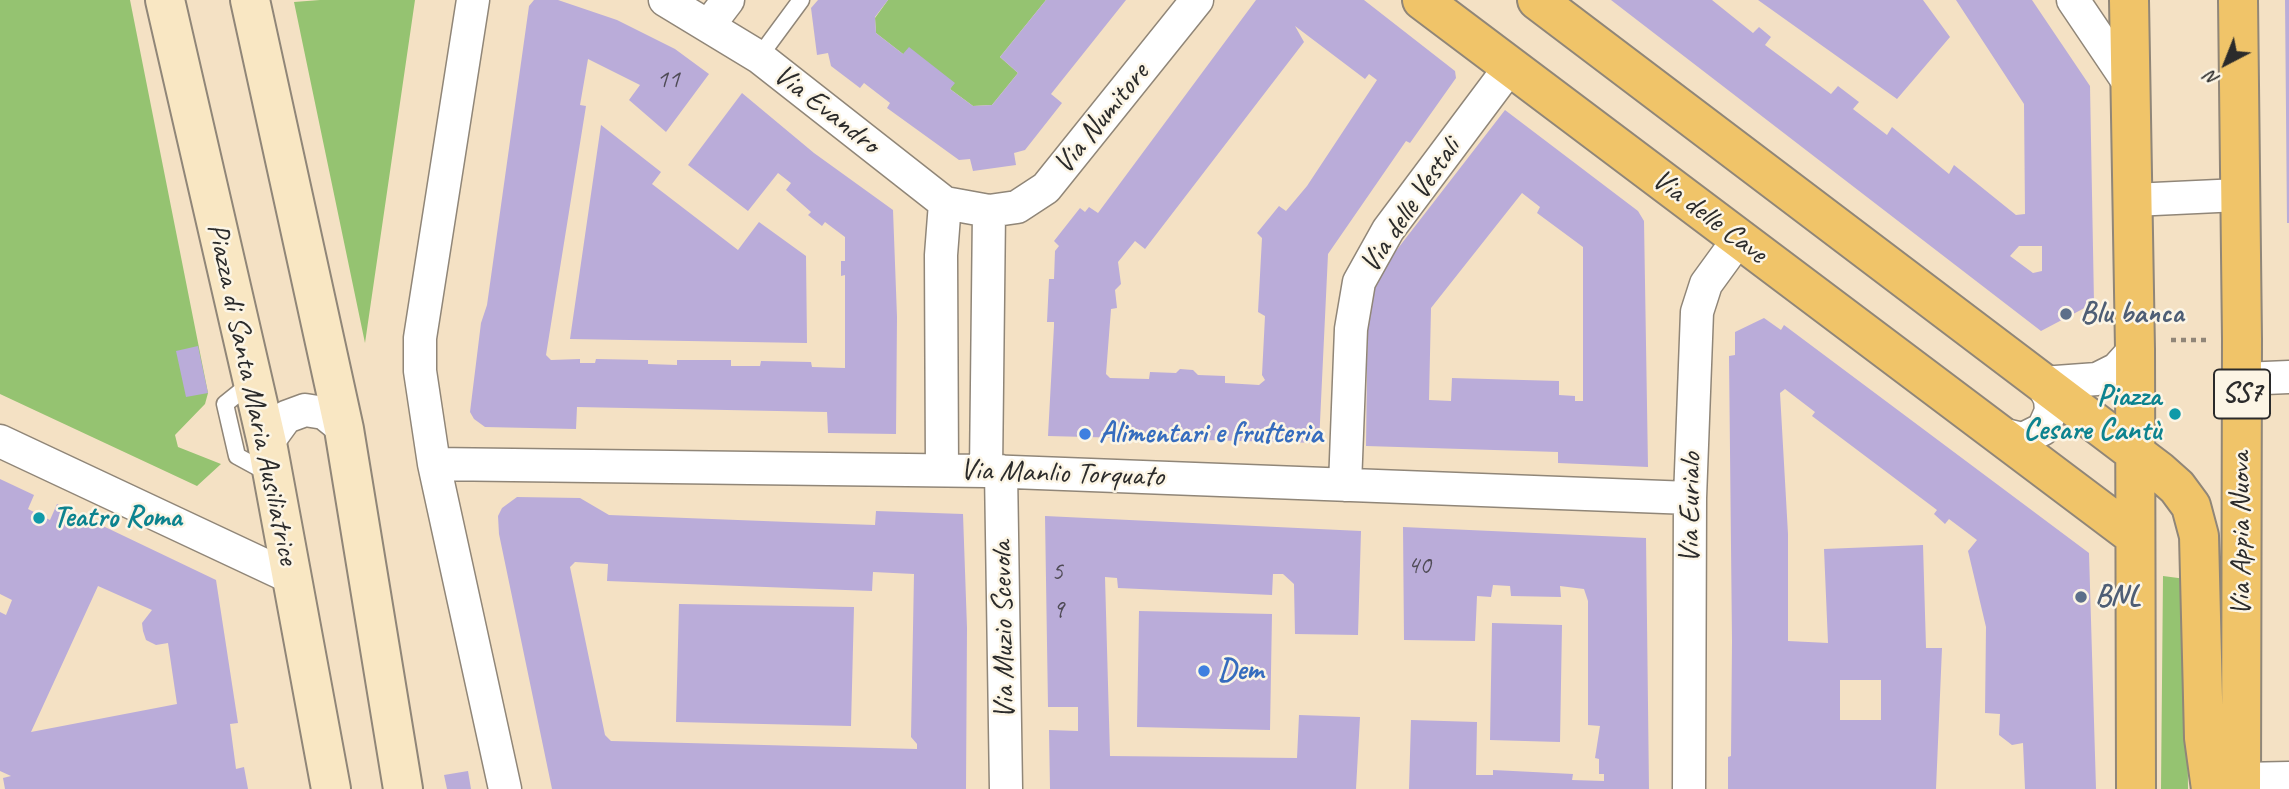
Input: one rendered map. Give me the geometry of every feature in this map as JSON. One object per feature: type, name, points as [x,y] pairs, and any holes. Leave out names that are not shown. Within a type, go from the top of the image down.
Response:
[{"type":"main road","name":"Piazza di Santa Maria Ausiliatrice","points":[[165,0],[270,460],[331,789]]},
{"type":"main road","points":[[250,0],[344,429],[403,789]]},
{"type":"main road","name":"Via delle Cave","points":[[1422,0],[2133,535]]},
{"type":"main road","points":[[1536,0],[2169,479],[2191,506],[2199,536],[2204,738],[2231,786]]},
{"type":"main road","points":[[2129,0],[2133,200],[2151,344],[2134,452],[2136,789]]},
{"type":"main road","name":"Via Appia Nuova","points":[[2231,786],[2242,379],[2238,0]]},
{"type":"street","points":[[473,0],[420,338],[422,392],[434,464],[506,789]]},
{"type":"street","name":"Via Evandro","points":[[665,0],[759,57],[945,203],[989,211]]},
{"type":"street","points":[[709,25],[728,0]]},
{"type":"street","name":"Via Numitore","points":[[989,211],[1017,207],[1046,188],[1196,0]]},
{"type":"street","points":[[2073,0],[2129,83]]},
{"type":"street","name":"Via delle Vestali","points":[[1345,485],[1351,329],[1359,282],[1388,230],[1510,67]]},
{"type":"street","points":[[2133,200],[2239,195]]},
{"type":"street","points":[[942,470],[941,255],[945,203]]},
{"type":"street","name":"Via Muzio Scevola","points":[[989,211],[994,471],[1006,789]]},
{"type":"street","name":"Via Eurialo","points":[[1689,789],[1690,498],[1697,312],[1714,271],[1738,240]]},
{"type":"street","points":[[1997,433],[2023,439],[2043,429],[2051,411],[2050,400],[2042,383],[2097,379],[2118,369],[2151,344]]},
{"type":"street","points":[[2242,379],[2289,377]]},
{"type":"street","points":[[270,460],[277,427],[295,412],[324,413],[344,429]]},
{"type":"street","points":[[0,442],[292,578]]},
{"type":"street","name":"Via Manlio Torquato","points":[[434,464],[994,471],[1690,498]]},
{"type":"street","points":[[2231,786],[2289,778]]},
{"type":"lane","points":[[759,57],[801,0]]},
{"type":"path","points":[[2151,344],[2220,340]]},
{"type":"green space","points":[[0,0],[130,0],[208,393],[205,404],[175,435],[178,447],[221,464],[197,486],[0,394]]},
{"type":"green space","points":[[415,0],[365,343],[294,2]]},
{"type":"green space","points":[[888,0],[1046,0],[1000,57],[1018,73],[992,105],[973,106],[950,89],[954,83],[903,54],[876,33],[875,18]]},
{"type":"green space","points":[[2163,576],[2186,579],[2188,789],[2161,789]]},
{"type":"building","points":[[534,0],[558,0],[617,20],[675,49],[709,74],[666,132],[629,100],[640,85],[588,59],[580,105],[586,106],[546,355],[551,360],[580,359],[580,363],[595,363],[596,359],[648,360],[648,364],[677,365],[677,360],[731,360],[731,366],[760,366],[761,361],[811,362],[812,367],[845,368],[845,275],[841,276],[841,261],[845,261],[845,237],[825,222],[822,226],[808,215],[811,212],[786,190],[791,183],[778,173],[748,211],[688,165],[742,93],[814,153],[893,210],[897,317],[896,434],[828,433],[827,412],[577,407],[576,429],[485,427],[474,419],[470,412],[481,323],[487,305],[529,6]]},
{"type":"building","points":[[818,0],[888,0],[875,17],[876,33],[903,54],[909,47],[955,83],[950,89],[973,106],[992,105],[1018,73],[1000,57],[1046,0],[1126,0],[1051,94],[1062,103],[1025,150],[1014,153],[1016,165],[973,171],[970,159],[959,160],[887,108],[890,103],[864,83],[860,88],[831,66],[828,53],[817,55],[811,8]]},
{"type":"building","points":[[1256,0],[1364,0],[1455,71],[1456,78],[1410,143],[1406,141],[1328,254],[1319,443],[1048,436],[1054,326],[1054,322],[1047,322],[1049,279],[1054,279],[1055,251],[1059,246],[1054,241],[1080,208],[1085,212],[1089,207],[1098,213]],"holes":[[[1295,26],[1365,79],[1369,74],[1377,80],[1307,186],[1286,211],[1279,206],[1257,233],[1262,238],[1258,312],[1265,316],[1262,375],[1265,380],[1259,385],[1225,383],[1225,376],[1198,375],[1193,370],[1180,369],[1176,373],[1150,372],[1149,379],[1110,378],[1106,374],[1111,309],[1117,308],[1115,290],[1121,284],[1118,262],[1135,241],[1145,249],[1304,42]]]},
{"type":"building","points":[[1611,0],[1712,0],[1753,33],[1759,27],[1771,37],[1765,45],[1831,94],[1838,86],[1859,102],[1853,109],[1887,135],[1892,127],[1949,174],[1954,165],[2016,215],[2025,214],[2024,104],[1956,0],[2032,0],[2090,86],[2094,303],[2041,331]],"holes":[[[2019,246],[2042,246],[2042,271],[2033,273],[2010,256]]]},
{"type":"building","points":[[1758,0],[1923,0],[1950,37],[1897,99]]},
{"type":"building","points":[[2285,0],[2289,0],[2289,223],[2287,223]]},
{"type":"building","points":[[1505,110],[1638,211],[1644,221],[1648,467],[1558,463],[1558,452],[1366,446],[1368,287]],"holes":[[[1522,193],[1540,207],[1537,213],[1583,247],[1583,401],[1575,401],[1575,396],[1559,395],[1559,381],[1452,378],[1451,401],[1429,400],[1431,308]]]},
{"type":"building","points":[[601,125],[661,172],[652,184],[738,250],[759,222],[806,256],[807,343],[570,339]]},
{"type":"building","points":[[1764,318],[1781,330],[1784,325],[2089,553],[2096,789],[2025,789],[2023,743],[2012,745],[1999,735],[2000,714],[1985,713],[1986,627],[1968,551],[1977,540],[1949,519],[1945,524],[1934,514],[1937,510],[1812,416],[1815,412],[1785,389],[1780,393],[1788,534],[1788,641],[1828,643],[1824,549],[1923,545],[1926,648],[1942,648],[1936,789],[1728,789],[1728,757],[1731,756],[1732,641],[1729,356],[1735,355],[1735,332]],"holes":[[[1840,680],[1881,680],[1881,720],[1840,720]]]},
{"type":"building","points":[[198,346],[208,393],[186,397],[176,351]]},
{"type":"building","points":[[0,479],[34,495],[28,509],[50,520],[57,504],[216,580],[238,723],[230,724],[236,769],[244,767],[248,789],[5,789],[3,778],[11,776],[0,771],[0,612],[6,615],[12,600],[0,594]],"holes":[[[98,586],[152,610],[142,623],[143,631],[146,640],[156,645],[168,643],[177,704],[31,732]]]},
{"type":"building","points":[[517,497],[580,498],[609,515],[875,525],[876,511],[963,514],[967,628],[966,789],[552,789],[499,534],[498,516],[502,508]],"holes":[[[575,562],[608,564],[607,581],[872,591],[873,572],[914,574],[911,737],[917,744],[917,749],[611,741],[605,735],[570,567]]]},
{"type":"building","points":[[1045,516],[1361,531],[1358,635],[1295,634],[1294,584],[1283,574],[1273,574],[1272,595],[1118,588],[1117,578],[1105,577],[1110,756],[1297,758],[1299,715],[1360,717],[1356,789],[1050,789],[1049,730],[1078,731],[1078,707],[1048,707]]},
{"type":"building","points":[[1403,527],[1646,538],[1649,789],[1409,789],[1411,720],[1477,722],[1476,775],[1493,775],[1493,770],[1573,774],[1572,780],[1604,781],[1604,774],[1599,774],[1599,759],[1595,758],[1600,726],[1588,725],[1588,601],[1584,589],[1560,586],[1561,597],[1511,596],[1510,586],[1493,585],[1491,597],[1477,596],[1475,641],[1404,640]]},
{"type":"building","points":[[679,604],[854,607],[851,726],[676,722]]},
{"type":"building","name":"Dem","points":[[1139,611],[1272,614],[1270,730],[1137,727]]},
{"type":"building","points":[[1492,623],[1562,625],[1560,742],[1490,740]]},
{"type":"building","points":[[468,771],[471,789],[447,789],[444,775]]},
{"type":"place","name":"Blu banca","points":[[2066,314]]},
{"type":"place","name":"Piazza Cesare Cantù","points":[[2175,414]]},
{"type":"place","name":"Alimentari e frutteria","points":[[1085,434]]},
{"type":"place","name":"Teatro Roma","points":[[39,518]]},
{"type":"place","name":"BNL","points":[[2081,597]]},
{"type":"place","name":"Dem","points":[[1204,671]]}]
